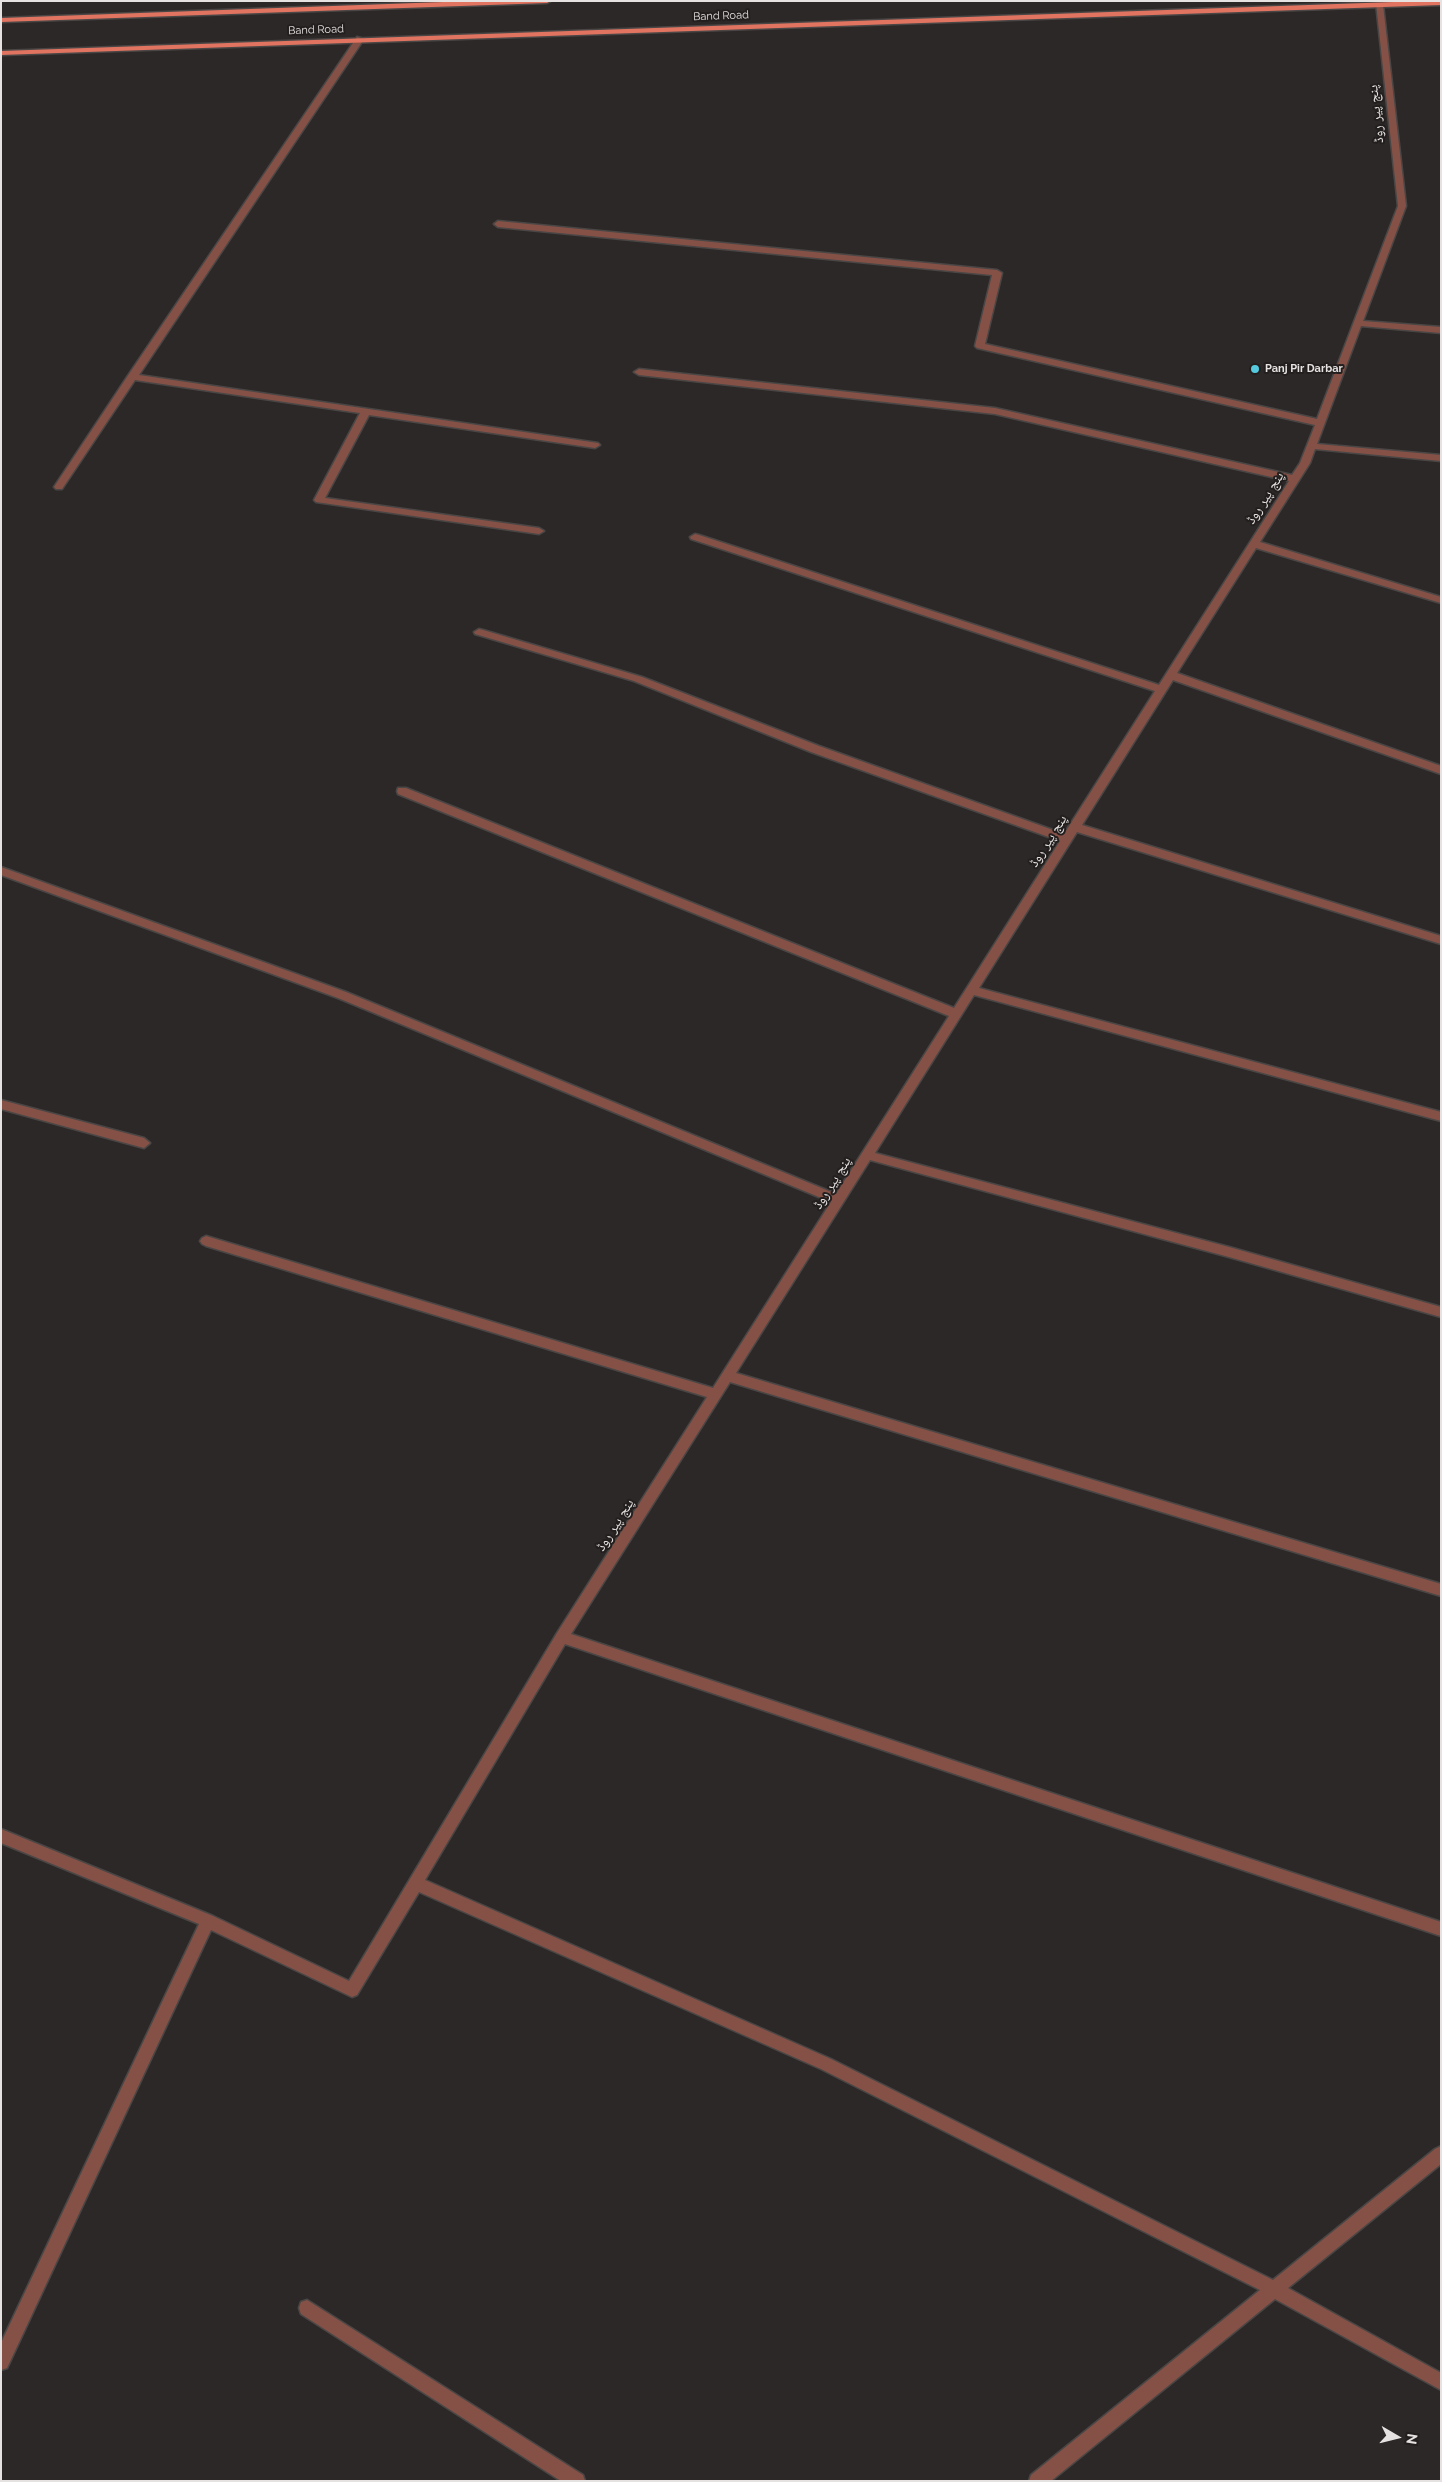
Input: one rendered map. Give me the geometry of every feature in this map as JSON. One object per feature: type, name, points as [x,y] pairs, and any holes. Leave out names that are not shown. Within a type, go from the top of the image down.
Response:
[{"type":"main road","name":"Band Road","points":[[1,20],[391,4],[547,1]]},
{"type":"main road","name":"Band Road","points":[[1,53],[360,39],[1441,3]]},
{"type":"street","name":"پنج پیر روڈ","points":[[208,1921],[352,1990],[562,1637],[1305,463],[1402,206],[1379,5]]},
{"type":"street","points":[[59,487],[360,39]]},
{"type":"street","points":[[498,224],[997,273],[980,346],[1320,423]]},
{"type":"street","points":[[1358,323],[1441,330]]},
{"type":"street","points":[[639,372],[995,411],[1294,479]]},
{"type":"street","points":[[132,377],[595,445]]},
{"type":"street","points":[[366,411],[319,500],[539,531]]},
{"type":"street","points":[[1312,446],[1441,458]]},
{"type":"street","points":[[695,537],[1162,690]]},
{"type":"street","points":[[1254,544],[1441,600]]},
{"type":"street","points":[[479,632],[638,680],[815,749],[1067,839]]},
{"type":"street","points":[[1171,675],[1441,770]]},
{"type":"street","points":[[402,790],[957,1014]]},
{"type":"street","points":[[1075,827],[1441,940]]},
{"type":"street","points":[[1,871],[342,995],[838,1200]]},
{"type":"street","points":[[972,990],[1441,1117]]},
{"type":"street","points":[[1,1104],[144,1143]]},
{"type":"street","points":[[867,1156],[1229,1252],[1441,1312]]},
{"type":"street","points":[[206,1241],[715,1394]]},
{"type":"street","points":[[728,1376],[1441,1590]]},
{"type":"street","points":[[562,1637],[1441,1929]]},
{"type":"street","points":[[1,1836],[208,1921],[8,2334],[1,2362]]},
{"type":"street","points":[[415,1883],[826,2064],[1274,2289],[1441,2382]]},
{"type":"street","points":[[1037,2481],[1441,2154]]},
{"type":"street","points":[[307,2308],[577,2481]]},
{"type":"place","name":"Panj Pir Darbar","points":[[1255,369]]}]
